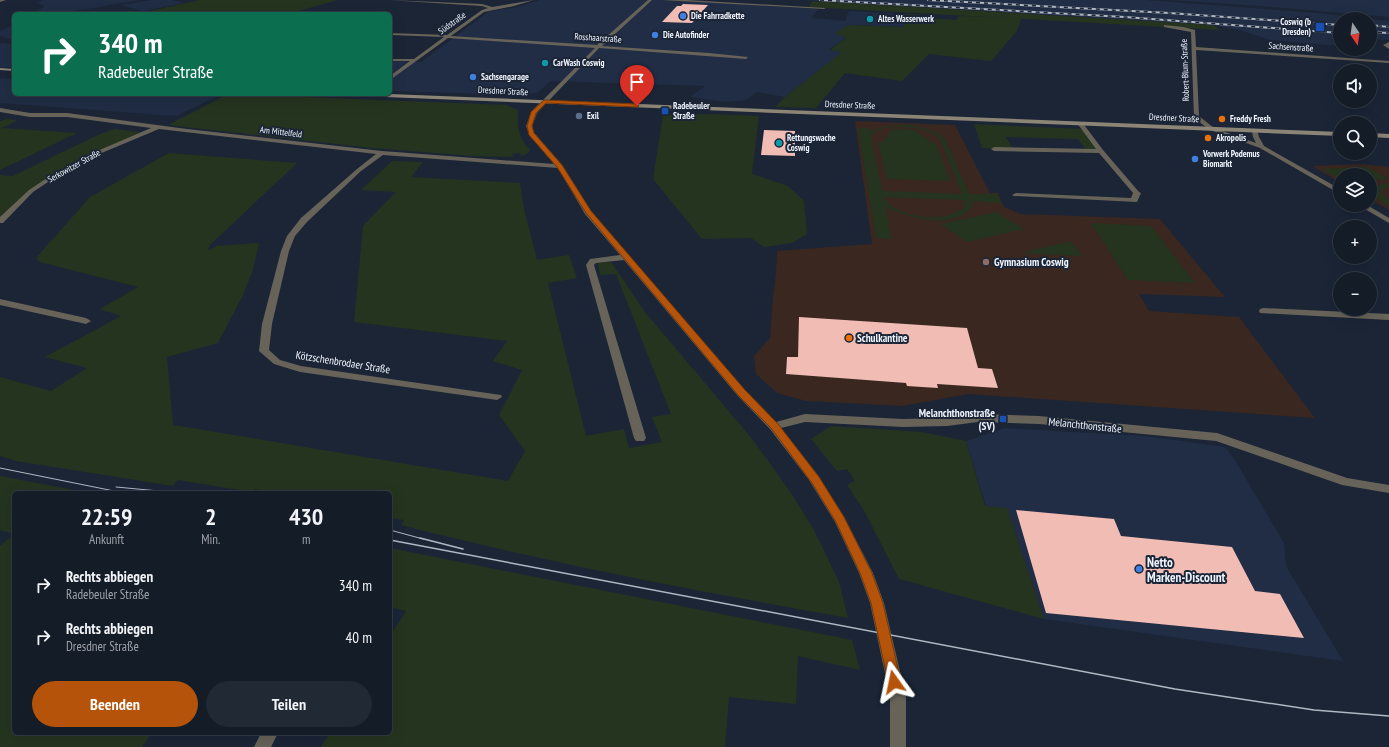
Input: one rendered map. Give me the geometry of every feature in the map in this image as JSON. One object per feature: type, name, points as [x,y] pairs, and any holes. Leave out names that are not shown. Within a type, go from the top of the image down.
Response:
[{"type":"main road","points":[[0,69],[12,70]]},
{"type":"main road","name":"Dresdner Straße","points":[[392,95],[1333,134]]},
{"type":"main road","points":[[1377,135],[1389,136]]},
{"type":"street","points":[[0,1],[4,0]]},
{"type":"street","points":[[390,0],[482,5],[492,8]]},
{"type":"street","name":"Südstraße","points":[[392,76],[481,13],[492,8],[514,5],[532,0]]},
{"type":"street","points":[[650,0],[599,46],[534,112],[529,126],[531,134],[560,166],[588,212],[741,392],[774,426],[816,480],[840,520],[866,573],[877,603],[898,697],[898,747]]},
{"type":"street","points":[[664,0],[824,8]]},
{"type":"street","name":"Robert-Blum-Straße","points":[[1166,26],[1193,31],[1196,117],[1212,129]]},
{"type":"street","name":"Rosshaarstraße","points":[[392,34],[599,46],[746,58]]},
{"type":"street","points":[[1389,43],[1385,45],[1389,48]]},
{"type":"street","name":"Sachsenstraße","points":[[1193,48],[1389,62]]},
{"type":"street","points":[[392,60],[414,60]]},
{"type":"street","name":"Am Mittelfeld","points":[[0,110],[30,115],[68,115],[159,127],[382,152],[560,166]]},
{"type":"street","points":[[1016,195],[1134,200],[1137,193],[1101,151],[1080,123]]},
{"type":"street","name":"Serkowitzer Straße","points":[[0,221],[31,191],[52,178],[94,154],[159,127]]},
{"type":"street","points":[[1212,129],[1262,147],[1333,188]]},
{"type":"street","points":[[1256,131],[1256,137],[1262,147]]},
{"type":"street","points":[[994,148],[1101,151]]},
{"type":"street","name":"Kötzschenbrodaer Straße","points":[[382,152],[359,170],[304,220],[291,236],[267,324],[264,350],[277,362],[300,369],[497,397]]},
{"type":"street","points":[[1374,212],[1389,221]]},
{"type":"street","points":[[626,257],[592,261],[590,265],[640,438]]},
{"type":"street","points":[[0,302],[86,321]]},
{"type":"street","points":[[1263,311],[1389,317]]},
{"type":"street","name":"Melanchthonstraße","points":[[774,426],[805,418],[903,423],[947,422],[978,418],[1039,420],[1217,437],[1346,482],[1389,489]]},
{"type":"street","points":[[262,747],[269,735]]},
{"type":"shaded area","points":[[43,0],[140,0],[62,12],[36,12],[45,6],[37,3]]},
{"type":"shaded area","points":[[152,0],[171,0],[184,3],[143,11],[121,5]]},
{"type":"shaded area","points":[[539,0],[675,0],[819,9],[811,18],[845,21],[849,11],[906,14],[904,27],[849,25],[836,33],[846,38],[830,49],[843,52],[785,97],[757,92],[746,100],[725,102],[690,97],[705,86],[551,81],[537,93],[519,95],[392,91],[392,61],[421,62],[488,12],[518,7]]},
{"type":"shaded area","points":[[802,0],[1146,0],[1317,13],[1333,15],[1333,45],[1271,40],[1239,30],[1214,25]]},
{"type":"shaded area","points":[[1169,0],[1389,0],[1389,17],[1377,16],[1377,12],[1333,12]]},
{"type":"shaded area","points":[[1377,20],[1389,21],[1389,40],[1377,39]]},
{"type":"shaded area","points":[[12,26],[12,40],[0,36],[0,31]]},
{"type":"shaded area","points":[[0,44],[12,44],[12,68],[0,67]]},
{"type":"shaded area","points":[[0,78],[12,79],[12,96],[218,96],[176,116],[0,103]]},
{"type":"shaded area","name":"Gymnasium Coswig","points":[[855,121],[955,125],[990,193],[998,193],[1004,207],[1021,214],[1160,219],[1225,297],[1139,294],[1149,311],[1239,317],[1315,418],[968,394],[903,406],[806,401],[777,393],[756,374],[754,356],[770,338],[777,251],[872,244]]},
{"type":"shaded area","points":[[1363,164],[1389,167],[1389,210],[1377,203],[1377,168],[1333,168],[1333,178],[1312,166]]},
{"type":"shaded area","points":[[1005,428],[1145,436],[1225,447],[1235,460],[1284,543],[1286,566],[1343,661],[1044,619],[1007,509],[986,506],[966,441]]},
{"type":"green space","points":[[200,0],[338,0],[295,12],[145,12]]},
{"type":"green space","points":[[812,1],[1214,25],[1219,30],[809,7]]},
{"type":"green space","points":[[906,14],[927,15],[928,18],[957,20],[960,16],[1021,19],[1017,31],[991,61],[929,54],[902,81],[845,73],[816,108],[775,107],[785,97],[842,52],[830,50],[846,38],[835,33],[849,25],[904,27]]},
{"type":"green space","points":[[224,96],[279,96],[506,105],[518,110],[519,131],[523,141],[530,149],[528,153],[522,156],[519,153],[512,154],[514,157],[474,156],[372,148],[168,125]]},
{"type":"green space","points":[[711,114],[759,116],[752,174],[788,186],[804,201],[807,234],[792,243],[764,247],[751,238],[702,239],[653,179],[663,115]]},
{"type":"green space","points":[[6,119],[18,120],[2,128],[77,133],[0,170],[0,122]]},
{"type":"green space","points":[[974,124],[1085,129],[1101,151],[1087,151],[1078,139],[1006,137],[1013,149],[982,148]]},
{"type":"green space","points":[[906,125],[927,129],[937,133],[945,139],[969,194],[997,194],[1001,203],[972,201],[973,206],[964,214],[943,220],[918,218],[885,207],[892,239],[876,238],[858,128],[869,128],[870,131],[887,126]],"holes":[[[891,127],[923,130],[940,139],[962,194],[882,191],[871,137],[874,132],[882,128]],[[883,197],[965,200],[965,201],[964,208],[956,212],[947,216],[931,217],[912,215],[904,212],[895,208]]]},
{"type":"green space","points":[[115,129],[145,133],[90,156],[31,191],[0,221],[0,175],[13,176],[100,134]]},
{"type":"green space","points":[[889,129],[915,130],[932,143],[936,144],[950,181],[887,179],[878,142],[883,142],[891,131]]},
{"type":"green space","points":[[169,153],[297,163],[210,245],[208,250],[217,246],[259,243],[253,270],[243,295],[218,343],[167,357],[173,425],[508,481],[525,451],[499,415],[522,370],[493,361],[507,341],[354,322],[363,226],[396,192],[361,190],[392,161],[423,162],[411,177],[520,183],[524,209],[537,260],[569,255],[577,278],[548,283],[586,436],[624,429],[629,448],[662,442],[652,417],[671,414],[616,274],[600,275],[598,263],[611,262],[645,312],[753,440],[793,496],[814,530],[839,582],[848,618],[679,587],[567,564],[401,525],[404,520],[392,518],[392,491],[267,491],[255,489],[252,491],[245,491],[178,480],[173,486],[16,461],[0,456],[0,377],[51,391],[87,368],[45,357],[121,316],[100,309],[138,287],[40,262],[36,258],[90,197]]},
{"type":"green space","points":[[1367,167],[1369,168],[1344,168]]},
{"type":"green space","points":[[1322,169],[1333,169],[1333,175]]},
{"type":"green space","points":[[1377,172],[1389,179],[1377,180]]},
{"type":"green space","points":[[1389,183],[1389,187],[1384,189],[1382,192],[1384,196],[1389,199],[1389,206],[1377,198],[1377,186]]},
{"type":"green space","points":[[996,212],[1024,229],[967,242],[941,224]]},
{"type":"green space","points":[[1091,223],[1151,226],[1195,283],[1128,280]]},
{"type":"green space","points":[[1070,241],[1083,256],[1022,253]]},
{"type":"green space","points":[[831,426],[922,432],[966,441],[985,506],[1007,508],[1044,619],[899,579],[865,512],[847,485],[855,481],[847,469],[837,471],[811,439]]},
{"type":"green space","points":[[0,476],[79,491],[12,491],[12,533],[0,530]]},
{"type":"green space","points":[[12,536],[12,735],[151,735],[142,747],[0,747],[0,546]]},
{"type":"green space","points":[[392,548],[852,640],[860,670],[798,656],[796,704],[729,697],[725,747],[321,747],[329,735],[392,735],[392,633],[406,611],[392,608]]},
{"type":"building","name":"Die Fahrradkette","points":[[683,4],[708,5],[692,23],[662,22],[677,6],[681,6]]},
{"type":"building","name":"Rettungswache Coswig","points":[[764,130],[795,131],[795,156],[761,155]]},
{"type":"building","points":[[799,317],[967,328],[978,368],[992,369],[998,388],[937,384],[938,388],[922,387],[907,386],[906,383],[786,374],[787,357],[798,357]]},
{"type":"building","name":"Netto Marken-Discount","points":[[1016,510],[1114,519],[1121,536],[1232,547],[1255,591],[1280,594],[1304,638],[1046,613]]},
{"type":"tram line","points":[[0,468],[114,491]]},
{"type":"tram line","points":[[116,487],[159,491]]},
{"type":"tram line","points":[[392,531],[423,539]]},
{"type":"tram line","points":[[420,538],[463,549]]},
{"type":"tram line","points":[[392,540],[1175,689],[1314,710],[1389,716]]},
{"type":"railway","points":[[820,0],[1125,17],[1333,32]]},
{"type":"railway","points":[[928,0],[1169,13],[1333,25]]},
{"type":"railway","points":[[1377,26],[1389,27]]},
{"type":"railway","points":[[1377,32],[1389,33]]},
{"type":"place","name":"Die Fahrradkette","points":[[683,16]]},
{"type":"place","name":"Altes Wasserwerk","points":[[870,19]]},
{"type":"place","name":"Coswig (b Dresden)","points":[[1320,27]]},
{"type":"place","name":"Die Autofinder","points":[[655,35]]},
{"type":"place","name":"CarWash Coswig","points":[[545,63]]},
{"type":"place","name":"Sachsengarage","points":[[473,77]]},
{"type":"place","name":"Radebeuler Straße","points":[[665,111]]},
{"type":"place","name":"Exil","points":[[579,116]]},
{"type":"place","name":"Freddy Fresh","points":[[1222,119]]},
{"type":"place","name":"Akropolis","points":[[1208,138]]},
{"type":"place","name":"Rettungswache Coswig","points":[[779,143]]},
{"type":"place","name":"Vorwerk Podemus Biomarkt","points":[[1195,159]]},
{"type":"place","name":"Gymnasium Coswig","points":[[986,262]]},
{"type":"place","name":"Schulkantine","points":[[849,338]]},
{"type":"place","name":"Melanchthonstraße (SV)","points":[[1003,419]]},
{"type":"place","name":"Netto Marken-Discount","points":[[1139,569]]},
{"type":"route","points":[[637,106],[544,102],[534,112],[529,126],[531,134],[560,166],[588,212],[701,346],[741,392],[774,426],[816,480],[840,520],[866,573],[877,603],[894,682]]}]
